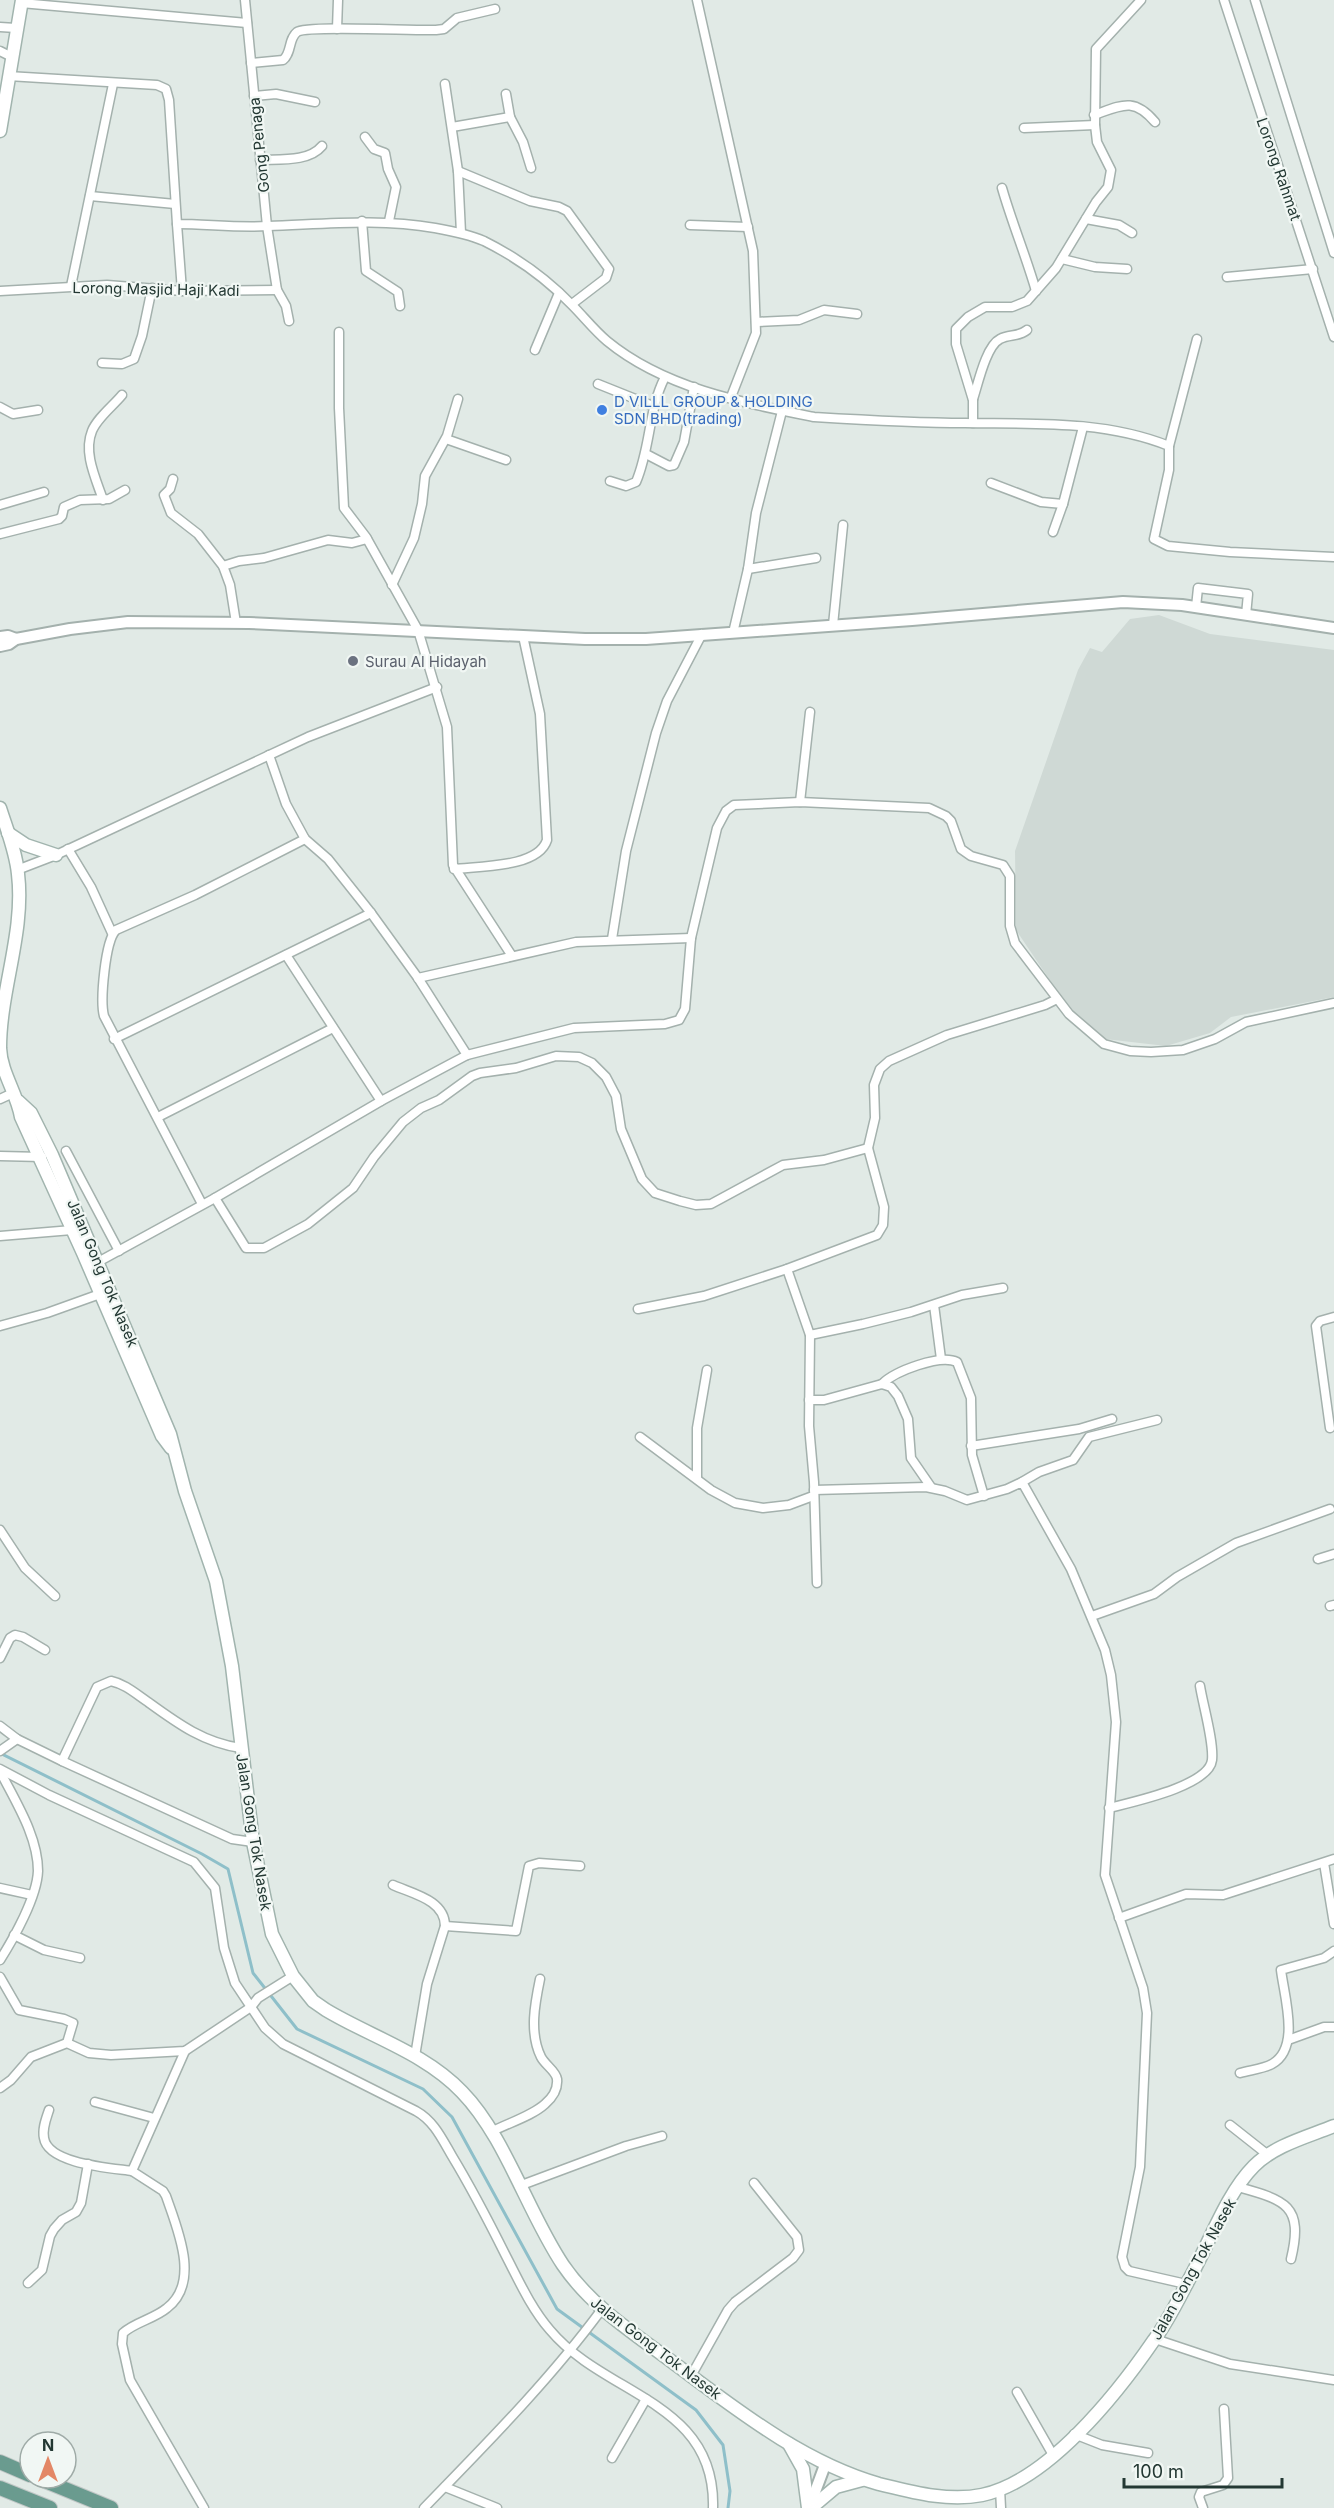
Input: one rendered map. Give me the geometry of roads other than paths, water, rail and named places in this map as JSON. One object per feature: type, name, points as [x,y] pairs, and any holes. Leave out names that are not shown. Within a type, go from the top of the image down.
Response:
[{"type":"main road","points":[[1,123],[8,76],[6,54],[16,28],[21,2]]},
{"type":"main road","name":"Jalan Gong Tok Nasek","points":[[0,808],[17,870],[16,929],[0,1044],[3,1066],[16,1097],[31,1113],[72,1230],[162,1436],[173,1452]]},
{"type":"main road","points":[[8,833],[26,845],[62,852]]},
{"type":"main road","name":"Jalan Gong Tok Nasek","points":[[46,1156],[98,1262],[166,1423],[173,1452],[216,1581],[232,1666],[253,1842],[272,1934],[293,1976],[313,2001],[415,2056],[461,2090],[491,2132],[562,2263],[584,2292],[602,2309],[691,2376],[789,2443],[825,2464],[866,2480],[931,2495],[977,2496],[1000,2490],[1031,2473],[1053,2455],[1117,2391],[1155,2339],[1238,2187],[1253,2167],[1268,2155],[1334,2126]]},
{"type":"main road","points":[[83,1253],[98,1262],[94,1280]]},
{"type":"main road","points":[[789,2443],[803,2469],[809,2508],[836,2487],[866,2480]]},
{"type":"main road","points":[[0,2462],[18,2470]]},
{"type":"main road","points":[[0,2488],[50,2508]]},
{"type":"main road","points":[[67,2490],[111,2508]]},
{"type":"street","name":"Gong Penaga","points":[[245,0],[267,226],[277,290]]},
{"type":"street","points":[[337,29],[338,0]]},
{"type":"street","points":[[697,0],[753,251],[756,322],[754,341],[730,397]]},
{"type":"street","points":[[973,400],[956,344],[956,329],[980,309],[989,306],[1012,308],[1027,301],[1062,259],[1108,187],[1112,175],[1097,142],[1094,115],[1096,47],[1141,0]]},
{"type":"street","name":"Lorong Rahmat","points":[[1224,0],[1334,337]]},
{"type":"street","points":[[1255,0],[1334,253]]},
{"type":"street","points":[[21,2],[247,23]]},
{"type":"street","points":[[251,63],[284,60],[288,56],[293,36],[301,30],[436,30],[444,29],[457,18],[495,9]]},
{"type":"street","points":[[0,27],[16,28]]},
{"type":"street","points":[[8,76],[157,86],[166,89],[169,100],[182,291]]},
{"type":"street","points":[[71,286],[113,84]]},
{"type":"street","points":[[445,84],[458,171],[461,233]]},
{"type":"street","points":[[254,96],[276,94],[315,102]]},
{"type":"street","points":[[506,94],[510,117],[523,142],[531,168]]},
{"type":"street","points":[[1094,115],[1119,106],[1131,105],[1143,108],[1155,122]]},
{"type":"street","points":[[452,127],[510,117]]},
{"type":"street","points":[[1024,128],[1095,126]]},
{"type":"street","points":[[365,137],[372,147],[385,153],[388,168],[395,181],[396,198],[389,221]]},
{"type":"street","points":[[260,160],[304,156],[316,152],[322,146]]},
{"type":"street","points":[[458,171],[530,201],[567,211],[609,269],[606,278],[572,304]]},
{"type":"street","points":[[1002,188],[1036,291]]},
{"type":"street","points":[[90,196],[175,204]]},
{"type":"street","points":[[1086,219],[1119,225],[1132,233]]},
{"type":"street","points":[[362,221],[366,271],[398,292],[400,306]]},
{"type":"street","points":[[177,224],[267,226],[389,221],[461,233],[483,241],[532,270],[572,304],[608,341],[644,366],[665,377],[694,387],[782,411],[814,417],[1083,427],[1131,433],[1169,446]]},
{"type":"street","points":[[690,225],[748,227]]},
{"type":"street","points":[[1062,259],[1095,267],[1127,269]]},
{"type":"street","points":[[1227,277],[1313,269]]},
{"type":"street","name":"Lorong Masjid Haji Kadi","points":[[0,291],[107,285],[182,291],[277,290]]},
{"type":"street","points":[[102,363],[122,364],[132,361],[142,336],[152,288]]},
{"type":"street","points":[[277,290],[286,306],[289,321]]},
{"type":"street","points":[[535,350],[559,293]]},
{"type":"street","points":[[756,322],[799,320],[827,310],[858,314]]},
{"type":"street","points":[[973,423],[973,400],[984,363],[996,342],[1001,338],[1020,335],[1027,330]]},
{"type":"street","points":[[339,332],[342,502],[346,513],[367,539],[418,630],[437,687],[447,727],[451,852],[454,869],[512,956]]},
{"type":"street","points":[[1197,339],[1169,446],[1169,470],[1154,539],[1168,546],[1334,557]]},
{"type":"street","points":[[610,481],[622,486],[634,484],[646,454],[653,406],[665,377]]},
{"type":"street","points":[[598,384],[653,406]]},
{"type":"street","points":[[646,454],[669,466],[674,465],[684,442],[694,387]]},
{"type":"street","points":[[103,500],[91,463],[91,435],[94,428],[122,395]]},
{"type":"street","points":[[392,585],[417,528],[425,476],[446,439],[458,399]]},
{"type":"street","points":[[0,407],[13,414],[38,410]]},
{"type":"street","points":[[733,633],[748,569],[756,513],[782,411]]},
{"type":"street","points":[[1053,532],[1063,504],[1083,427]]},
{"type":"street","points":[[446,439],[506,460]]},
{"type":"street","points":[[173,479],[170,489],[164,495],[168,508],[203,538],[223,566],[230,585],[236,623]]},
{"type":"street","points":[[991,483],[1041,502],[1063,504]]},
{"type":"street","points":[[0,534],[59,519],[64,507],[73,502],[113,498],[125,490]]},
{"type":"street","points":[[0,505],[44,492]]},
{"type":"street","points":[[833,625],[843,525]]},
{"type":"street","points":[[223,566],[239,561],[264,558],[324,540],[352,543],[367,539]]},
{"type":"street","points":[[748,569],[816,558]]},
{"type":"street","points":[[1196,607],[1198,588],[1248,594],[1246,615]]},
{"type":"street","points":[[0,637],[8,636],[15,639],[128,622],[236,623],[615,639],[733,633],[1123,602],[1196,607],[1334,628]]},
{"type":"street","points":[[612,939],[626,851],[656,733],[667,701],[702,634]]},
{"type":"street","points":[[454,869],[526,860],[540,851],[547,840],[540,714],[523,636]]},
{"type":"street","points":[[0,646],[9,645],[15,639]]},
{"type":"street","points":[[17,870],[62,852],[308,737],[437,687]]},
{"type":"street","points":[[800,802],[810,712]]},
{"type":"street","points":[[269,755],[286,804],[305,839],[328,859],[371,913],[418,978],[467,1055]]},
{"type":"street","points":[[98,1262],[215,1198],[381,1101],[467,1055],[574,1028],[664,1024],[679,1020],[685,1009],[692,938],[717,828],[729,807],[739,804],[800,802],[918,806],[946,816],[951,821],[961,849],[971,856],[997,862],[1006,869],[1010,876],[1010,926],[1013,940],[1073,1019],[1097,1040],[1112,1047],[1151,1052],[1183,1050],[1215,1039],[1246,1022],[1334,1003]]},
{"type":"street","points":[[112,933],[195,895],[305,839]]},
{"type":"street","points":[[62,852],[91,887],[112,933],[102,1005],[104,1016],[202,1204]]},
{"type":"street","points":[[114,1039],[371,913]]},
{"type":"street","points":[[418,978],[576,942],[692,938]]},
{"type":"street","points":[[286,955],[381,1101]]},
{"type":"street","points":[[638,1309],[704,1296],[787,1269],[877,1235],[884,1217],[884,1207],[868,1149],[875,1118],[876,1076],[889,1061],[970,1027],[1045,1005],[1057,999]]},
{"type":"street","points":[[158,1117],[333,1028]]},
{"type":"street","points":[[215,1198],[246,1248],[264,1248],[300,1230],[354,1188],[391,1136],[421,1108],[439,1100],[476,1074],[516,1068],[561,1055],[573,1055],[584,1059],[606,1077],[616,1096],[621,1127],[642,1179],[655,1193],[680,1201],[696,1204],[711,1203],[783,1164],[824,1161],[868,1149]]},
{"type":"street","points":[[0,1099],[16,1097]]},
{"type":"street","points":[[66,1151],[118,1251]]},
{"type":"street","points":[[0,1156],[46,1156]]},
{"type":"street","points":[[0,1236],[72,1230]]},
{"type":"street","points":[[787,1269],[810,1335],[809,1400],[817,1583]]},
{"type":"street","points":[[810,1335],[863,1324],[962,1295],[1003,1288]]},
{"type":"street","points":[[0,1326],[47,1313],[100,1294]]},
{"type":"street","points":[[934,1305],[941,1359]]},
{"type":"street","points":[[1330,1428],[1316,1326],[1320,1321],[1334,1317]]},
{"type":"street","points":[[809,1400],[824,1400],[882,1384],[892,1376],[941,1359],[957,1362],[968,1388],[972,1405],[971,1446],[984,1496]]},
{"type":"street","points":[[696,1477],[696,1428],[707,1370]]},
{"type":"street","points":[[882,1384],[891,1387],[898,1396],[908,1419],[911,1458],[931,1487]]},
{"type":"street","points":[[971,1446],[1072,1430],[1112,1419]]},
{"type":"street","points":[[640,1437],[724,1499],[744,1506],[779,1507],[814,1493],[931,1487],[963,1500],[984,1496],[1073,1460],[1089,1437],[1157,1420]]},
{"type":"street","points":[[1022,1482],[1071,1569],[1092,1616],[1105,1650],[1116,1707],[1105,1875],[1143,1988],[1147,2023],[1140,2168],[1123,2249],[1123,2262],[1129,2271],[1186,2284]]},
{"type":"street","points":[[1092,1616],[1154,1594],[1177,1576],[1236,1543],[1330,1509]]},
{"type":"street","points":[[0,1530],[25,1568],[56,1596]]},
{"type":"street","points":[[1318,1560],[1334,1554]]},
{"type":"street","points":[[0,1658],[10,1638],[15,1635],[45,1650]]},
{"type":"street","points":[[62,1761],[97,1687],[111,1681],[125,1686],[176,1722],[208,1741],[241,1748]]},
{"type":"street","points":[[1109,1808],[1187,1785],[1209,1768],[1212,1755],[1200,1686]]},
{"type":"street","points":[[0,1726],[14,1742],[62,1761],[232,1839],[253,1842]]},
{"type":"street","points":[[0,1751],[14,1742]]},
{"type":"street","points":[[0,1770],[34,1846],[38,1870],[32,1895],[0,1960]]},
{"type":"street","points":[[0,1770],[194,1862],[214,1888],[230,1968],[240,1992],[271,2035],[283,2044],[416,2110],[428,2120],[473,2191],[528,2298],[550,2330],[570,2351],[646,2399],[679,2423],[703,2453],[710,2471],[713,2508]]},
{"type":"street","points":[[1119,1918],[1186,1894],[1223,1894],[1334,1859]]},
{"type":"street","points":[[446,1926],[516,1931],[529,1866],[539,1863],[580,1866]]},
{"type":"street","points":[[1324,1863],[1334,1924]]},
{"type":"street","points":[[393,1885],[436,1904],[443,1911],[446,1926],[427,1984],[415,2056]]},
{"type":"street","points":[[0,1888],[32,1895]]},
{"type":"street","points":[[14,1935],[44,1950],[80,1959]]},
{"type":"street","points":[[1240,2073],[1272,2064],[1283,2055],[1288,2040],[1286,2001],[1281,1970],[1324,1958],[1334,1951]]},
{"type":"street","points":[[0,2088],[31,2057],[67,2043],[89,2053],[111,2055],[185,2051],[251,2007],[258,1998],[278,1984],[293,1976]]},
{"type":"street","points":[[0,1977],[19,2010],[73,2023],[67,2043]]},
{"type":"street","points":[[491,2132],[538,2109],[547,2103],[556,2089],[557,2079],[542,2060],[536,2040],[534,2009],[540,1978]]},
{"type":"street","points":[[1288,2040],[1324,2027],[1334,2027]]},
{"type":"street","points":[[132,2171],[185,2051]]},
{"type":"street","points":[[95,2102],[154,2118]]},
{"type":"street","points":[[49,2110],[44,2131],[46,2143],[56,2153],[69,2160],[132,2171],[163,2191],[166,2196],[181,2246],[184,2276],[176,2299],[168,2308],[123,2333],[122,2344],[129,2380],[204,2508]]},
{"type":"street","points":[[1230,2126],[1268,2155]]},
{"type":"street","points":[[519,2186],[626,2146],[662,2136]]},
{"type":"street","points":[[28,2283],[42,2270],[54,2229],[62,2220],[76,2212],[81,2203],[88,2164]]},
{"type":"street","points":[[691,2376],[728,2310],[741,2297],[793,2258],[799,2250],[797,2237],[754,2183]]},
{"type":"street","points":[[1238,2187],[1274,2198],[1291,2212],[1296,2232],[1291,2259]]},
{"type":"street","points":[[424,2508],[487,2443],[570,2351],[602,2309]]},
{"type":"street","points":[[1155,2339],[1230,2364],[1334,2380]]},
{"type":"street","points":[[1017,2392],[1053,2455]]},
{"type":"street","points":[[612,2458],[646,2399]]},
{"type":"street","points":[[1203,2508],[1199,2497],[1201,2492],[1223,2485],[1228,2478],[1224,2409]]},
{"type":"street","points":[[1074,2434],[1102,2445],[1148,2453]]},
{"type":"street","points":[[809,2508],[825,2464]]},
{"type":"street","points":[[445,2487],[497,2508]]},
{"type":"street","points":[[1000,2490],[1001,2508]]},
{"type":"waterway","points":[[0,1753],[228,1869],[253,1973],[297,2029],[423,2089],[452,2117],[557,2309],[696,2410],[723,2445],[730,2491],[728,2508]]},
{"type":"place","name":"D VILLL GROUP & HOLDING SDN BHD(trading)","points":[[602,410]]},
{"type":"place","name":"Surau Al Hidayah","points":[[353,661]]}]
